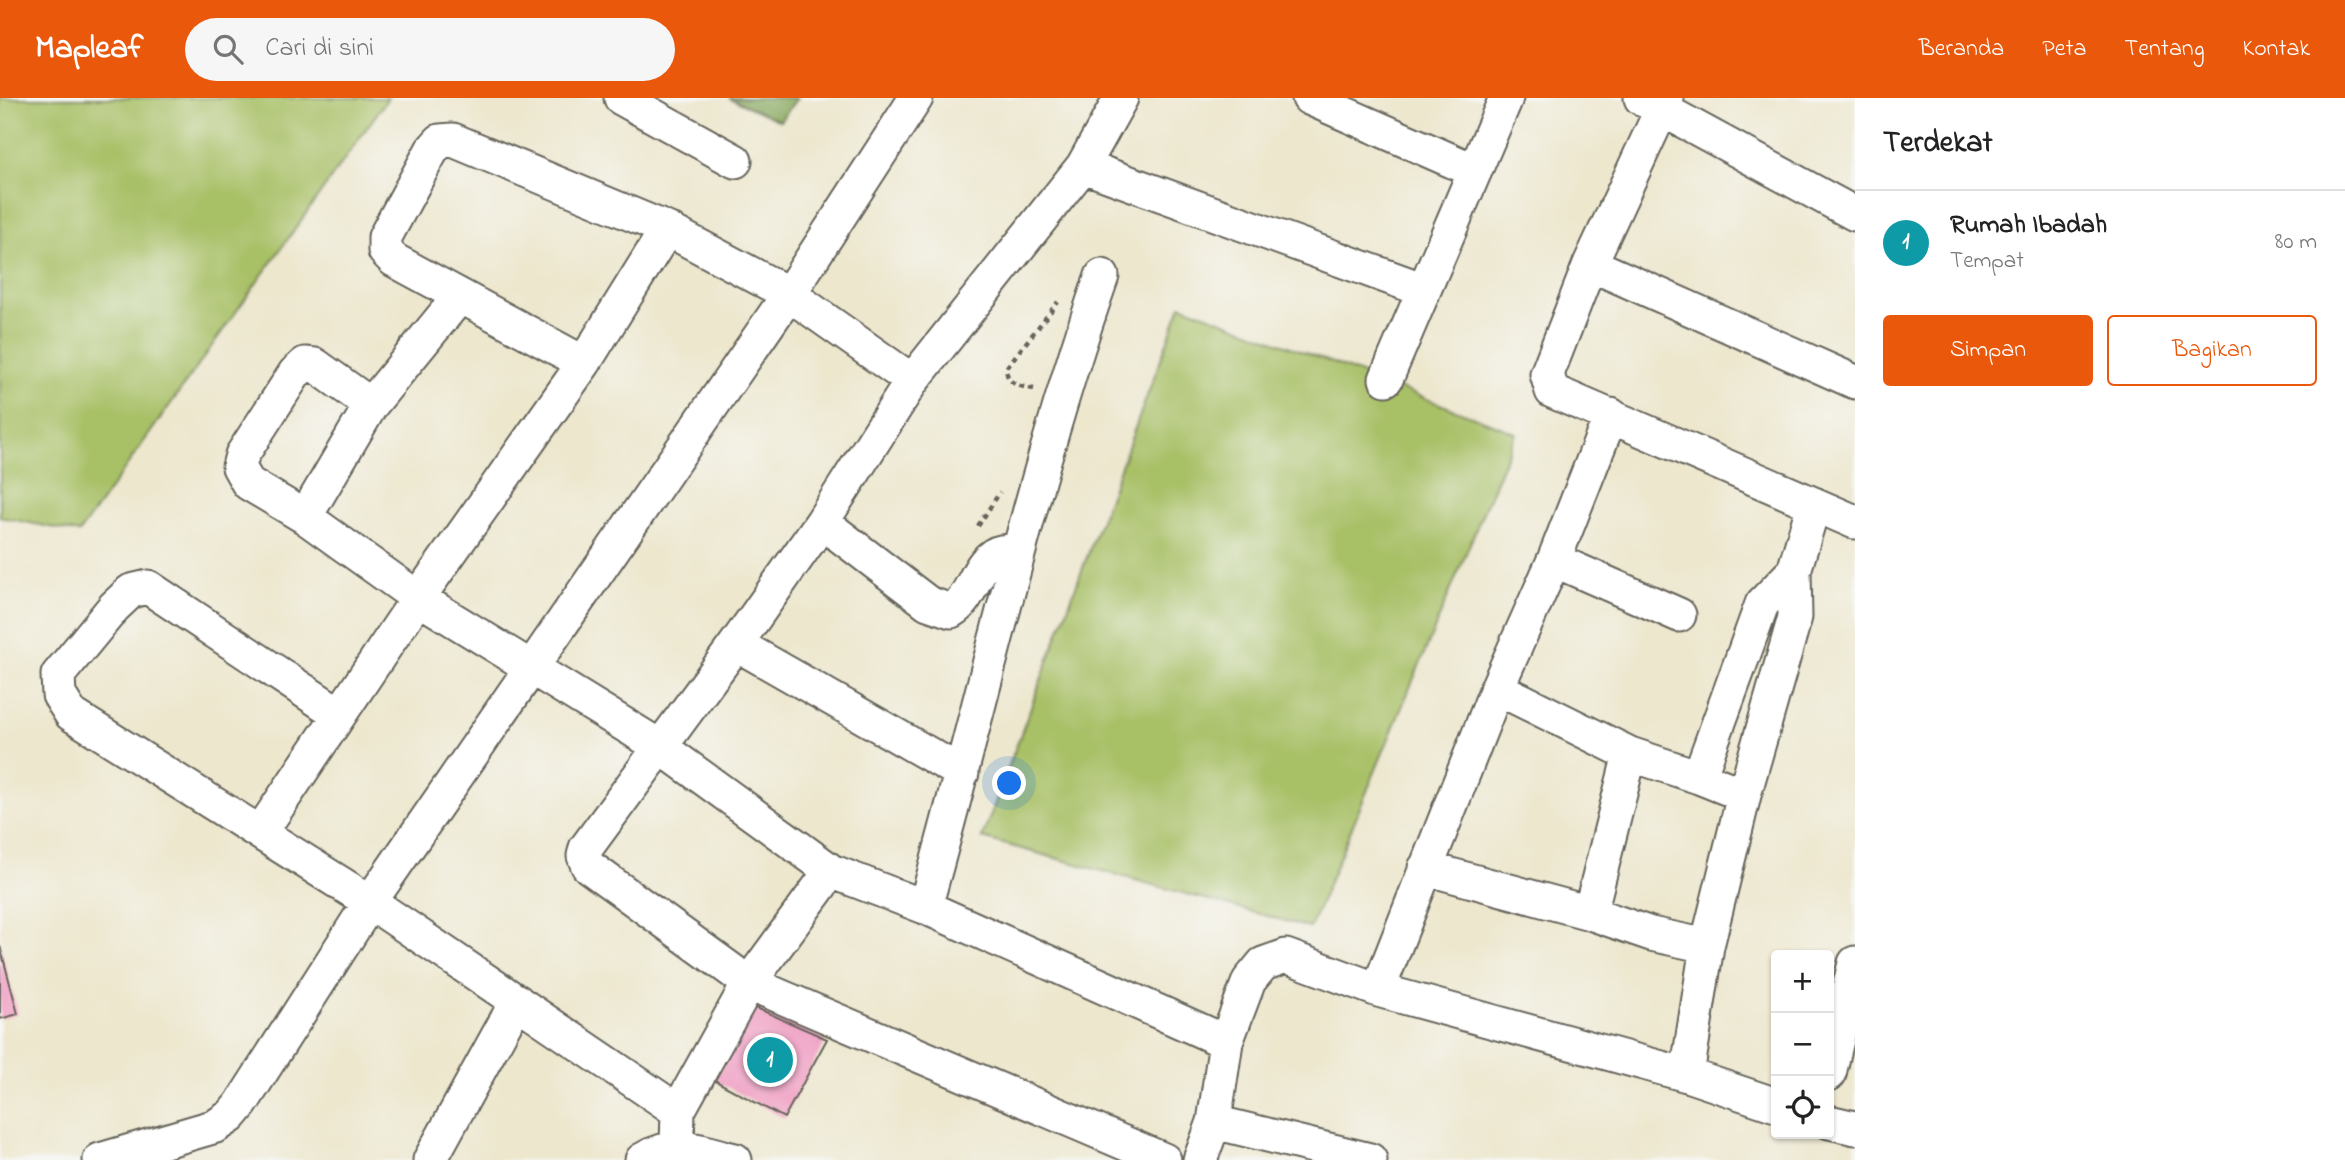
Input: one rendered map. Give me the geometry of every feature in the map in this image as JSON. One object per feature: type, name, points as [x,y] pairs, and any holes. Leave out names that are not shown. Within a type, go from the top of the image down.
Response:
[{"type":"street","points":[[621,98],[735,161]]},
{"type":"street","points":[[100,1160],[216,1126],[231,1116],[241,1104],[370,902],[789,294],[916,98]]},
{"type":"street","points":[[1121,98],[1083,166],[912,380],[822,522],[586,848],[584,856],[586,864],[749,983],[1164,1160]]},
{"type":"street","points":[[1310,98],[1475,171]]},
{"type":"street","points":[[1386,379],[1506,98]]},
{"type":"street","points":[[1855,214],[1656,102],[1547,374],[1552,391],[1855,522]]},
{"type":"street","points":[[584,363],[459,297],[394,260],[385,251],[385,237],[432,150],[440,141],[453,140],[667,229],[789,294],[912,380]]},
{"type":"street","points":[[1083,166],[1424,290]]},
{"type":"street","points":[[260,833],[418,598],[584,363],[667,229]]},
{"type":"street","points":[[1590,264],[1855,382]]},
{"type":"street","points":[[925,906],[1018,553],[1063,396],[1102,276]]},
{"type":"street","points":[[305,517],[371,405],[459,297]]},
{"type":"street","points":[[371,405],[315,365],[305,364],[295,373],[242,455],[239,467],[248,483],[305,517],[418,598],[659,746],[831,871],[925,906],[1226,1042]]},
{"type":"street","points":[[1378,990],[1497,688],[1554,560],[1611,415]]},
{"type":"street","points":[[1687,1075],[1707,946],[1744,795],[1795,617],[1794,571],[1814,504]]},
{"type":"street","points":[[822,522],[928,603],[950,611],[961,602],[986,560],[1002,552],[1018,553]]},
{"type":"street","points":[[1554,560],[1679,615]]},
{"type":"street","points":[[1699,777],[1762,604],[1794,571]]},
{"type":"street","points":[[339,714],[148,587],[131,591],[114,607],[58,675],[60,695],[71,714],[370,902],[678,1111]]},
{"type":"street","points":[[736,644],[962,773]]},
{"type":"street","points":[[1497,688],[1630,754],[1744,795]]},
{"type":"street","points":[[1590,913],[1630,754]]},
{"type":"street","points":[[1425,868],[1590,913],[1651,934],[1707,946]]},
{"type":"street","points":[[677,1146],[678,1111],[749,983],[831,871]]},
{"type":"street","points":[[1200,1160],[1214,1122],[1226,1042],[1248,981],[1263,964],[1286,956],[1378,990],[1687,1075],[1771,1103]]},
{"type":"street","points":[[1834,1053],[1855,963]]},
{"type":"street","points":[[430,1160],[517,1001]]},
{"type":"street","points":[[1214,1122],[1370,1160]]},
{"type":"street","points":[[1834,1123],[1855,1128]]},
{"type":"street","points":[[642,1160],[677,1146],[735,1160]]},
{"type":"path","points":[[1063,396],[1013,384],[1007,377],[1006,368],[1071,286],[1102,276]]},
{"type":"path","points":[[973,534],[1003,488]]},
{"type":"green space","points":[[0,98],[388,98],[79,533],[0,517]]},
{"type":"green space","points":[[729,98],[797,98],[780,121]]},
{"type":"green space","points":[[1181,305],[1516,433],[1310,928],[982,838]]},
{"type":"building","points":[[0,946],[18,1014],[0,1019]]},
{"type":"building","points":[[754,1007],[827,1039],[784,1118],[714,1080]]},
{"type":"place","name":"Rumah Ibadah","points":[[770,1060]]}]
